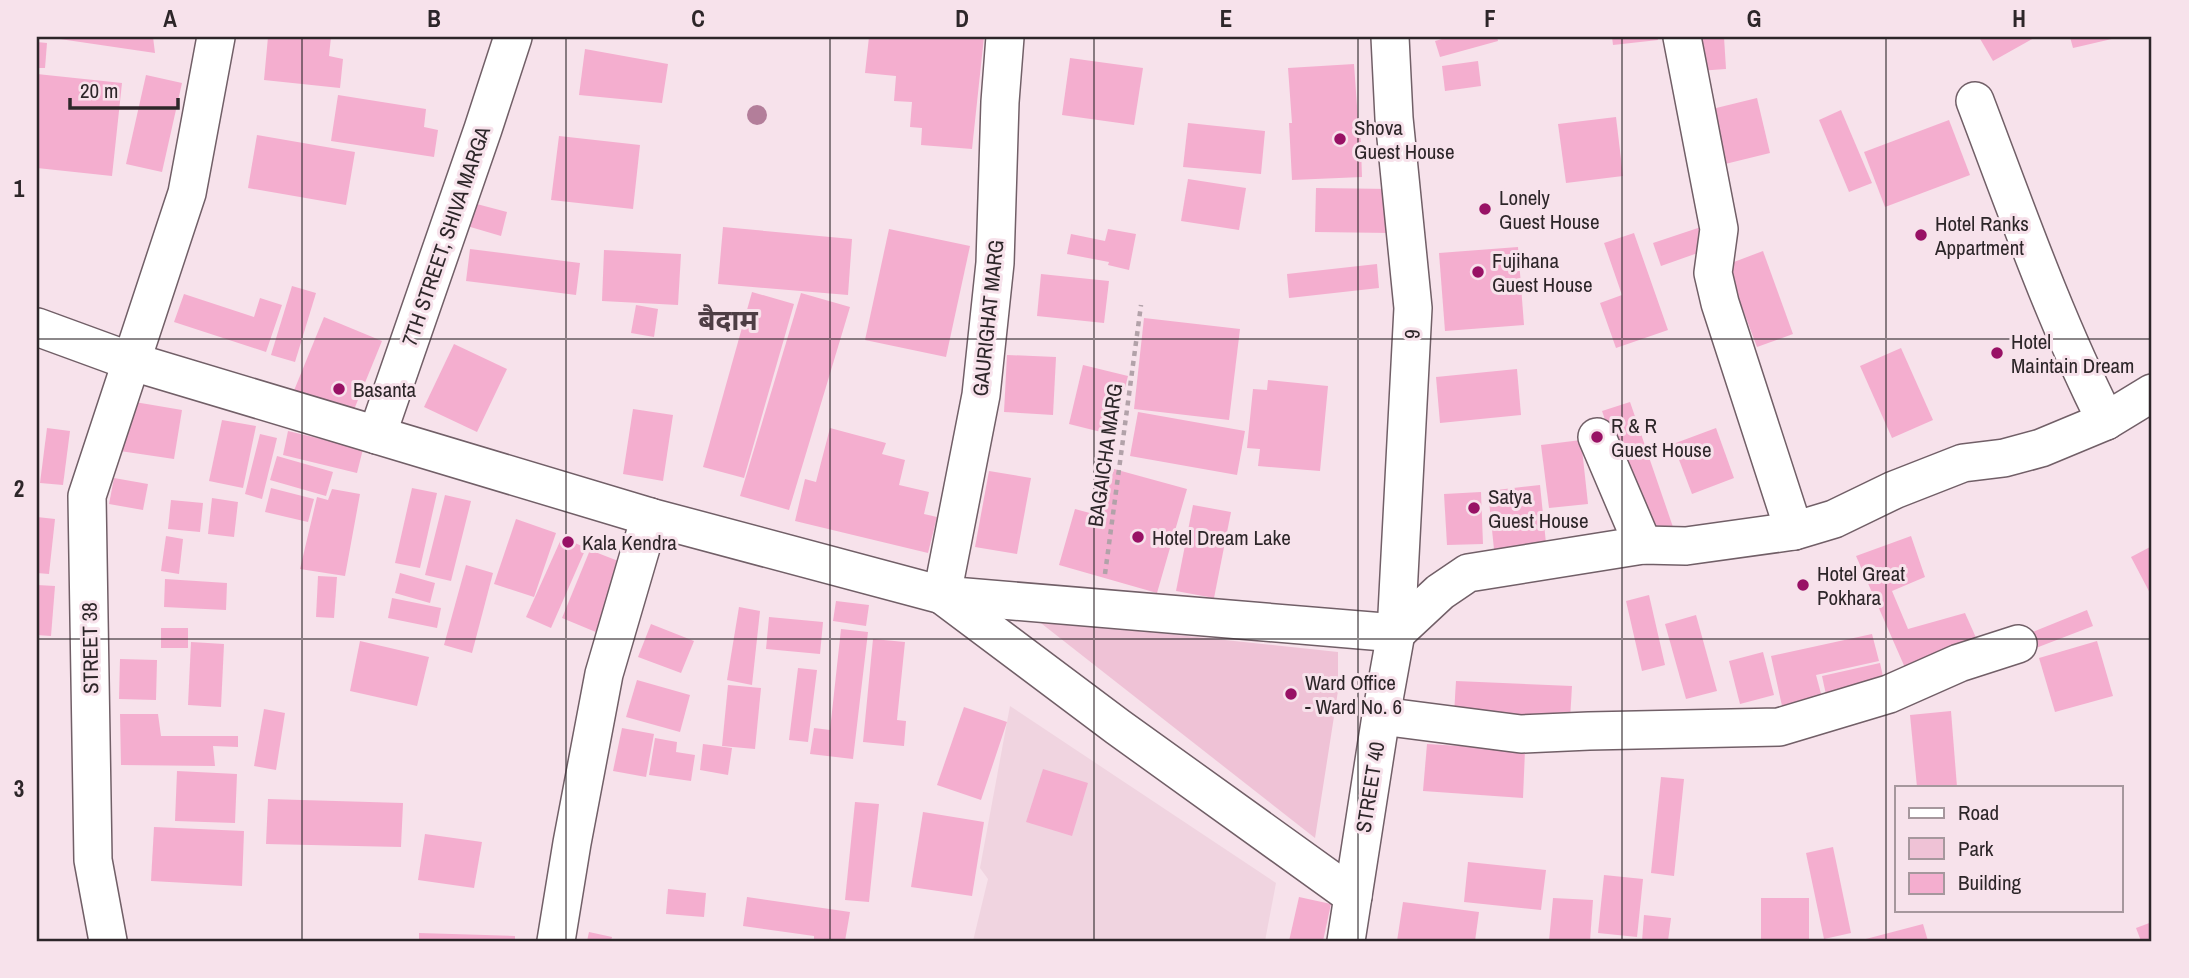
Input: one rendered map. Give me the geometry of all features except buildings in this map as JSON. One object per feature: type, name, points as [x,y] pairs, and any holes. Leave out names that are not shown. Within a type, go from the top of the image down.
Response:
[{"type":"street","name":"STREET 38","points":[[108,941],[93,860],[87,496],[187,193],[216,37]]},
{"type":"street","name":"7TH STREET, SHIVA MARGA","points":[[377,435],[513,37]]},
{"type":"street","name":"GAURIGHAT MARG","points":[[942,595],[981,395],[995,263],[1000,102],[1005,37]]},
{"type":"street","name":"9","points":[[1391,37],[1394,118],[1413,308],[1396,633]]},
{"type":"street","points":[[1682,37],[1719,229],[1713,273],[1720,303],[1794,531]]},
{"type":"street","points":[[1975,101],[2044,286],[2106,421]]},
{"type":"street","points":[[37,327],[131,361],[650,517],[942,595],[1396,633],[1440,592],[1468,573],[1643,545],[1686,546],[1794,531],[1834,519],[1894,490],[1963,463],[2004,458],[2041,448],[2106,421],[2152,393]]},
{"type":"street","points":[[1597,437],[1643,545]]},
{"type":"street","points":[[556,941],[604,674],[650,517]]},
{"type":"street","points":[[942,595],[1118,727],[1353,896]]},
{"type":"street","name":"STREET 40","points":[[1346,941],[1396,633]]},
{"type":"street","points":[[1381,716],[1521,734],[1779,727],[1889,694],[1959,663],[2018,644]]},
{"type":"path","name":"BAGAICHA MARG","points":[[1100,609],[1141,304]]},
{"type":"shaded area","points":[[1010,706],[1276,883],[1265,941],[973,941],[988,879],[980,868]]},
{"type":"green space","points":[[1037,620],[1338,652],[1338,691],[1315,838]]},
{"type":"place","name":"Shova Guest House","points":[[1340,139]]},
{"type":"place","name":"Lonely Guest House","points":[[1485,209]]},
{"type":"place","name":"Hotel Ranks Appartment","points":[[1921,235]]},
{"type":"place","name":"Fujihana Guest House","points":[[1478,272]]},
{"type":"place","name":"Hotel Maintain Dream","points":[[1997,353]]},
{"type":"place","name":"Basanta","points":[[339,389]]},
{"type":"place","name":"R & R Guest House","points":[[1597,437]]},
{"type":"place","name":"Satya Guest House","points":[[1474,508]]},
{"type":"place","name":"Hotel Dream Lake","points":[[1138,537]]},
{"type":"place","name":"Kala Kendra","points":[[568,542]]},
{"type":"place","name":"Hotel Great Pokhara","points":[[1803,585]]},
{"type":"place","name":"Ward Office - Ward No. 6","points":[[1291,694]]},
{"type":"district","name":"बैदाम","points":[[728,320]]}]
